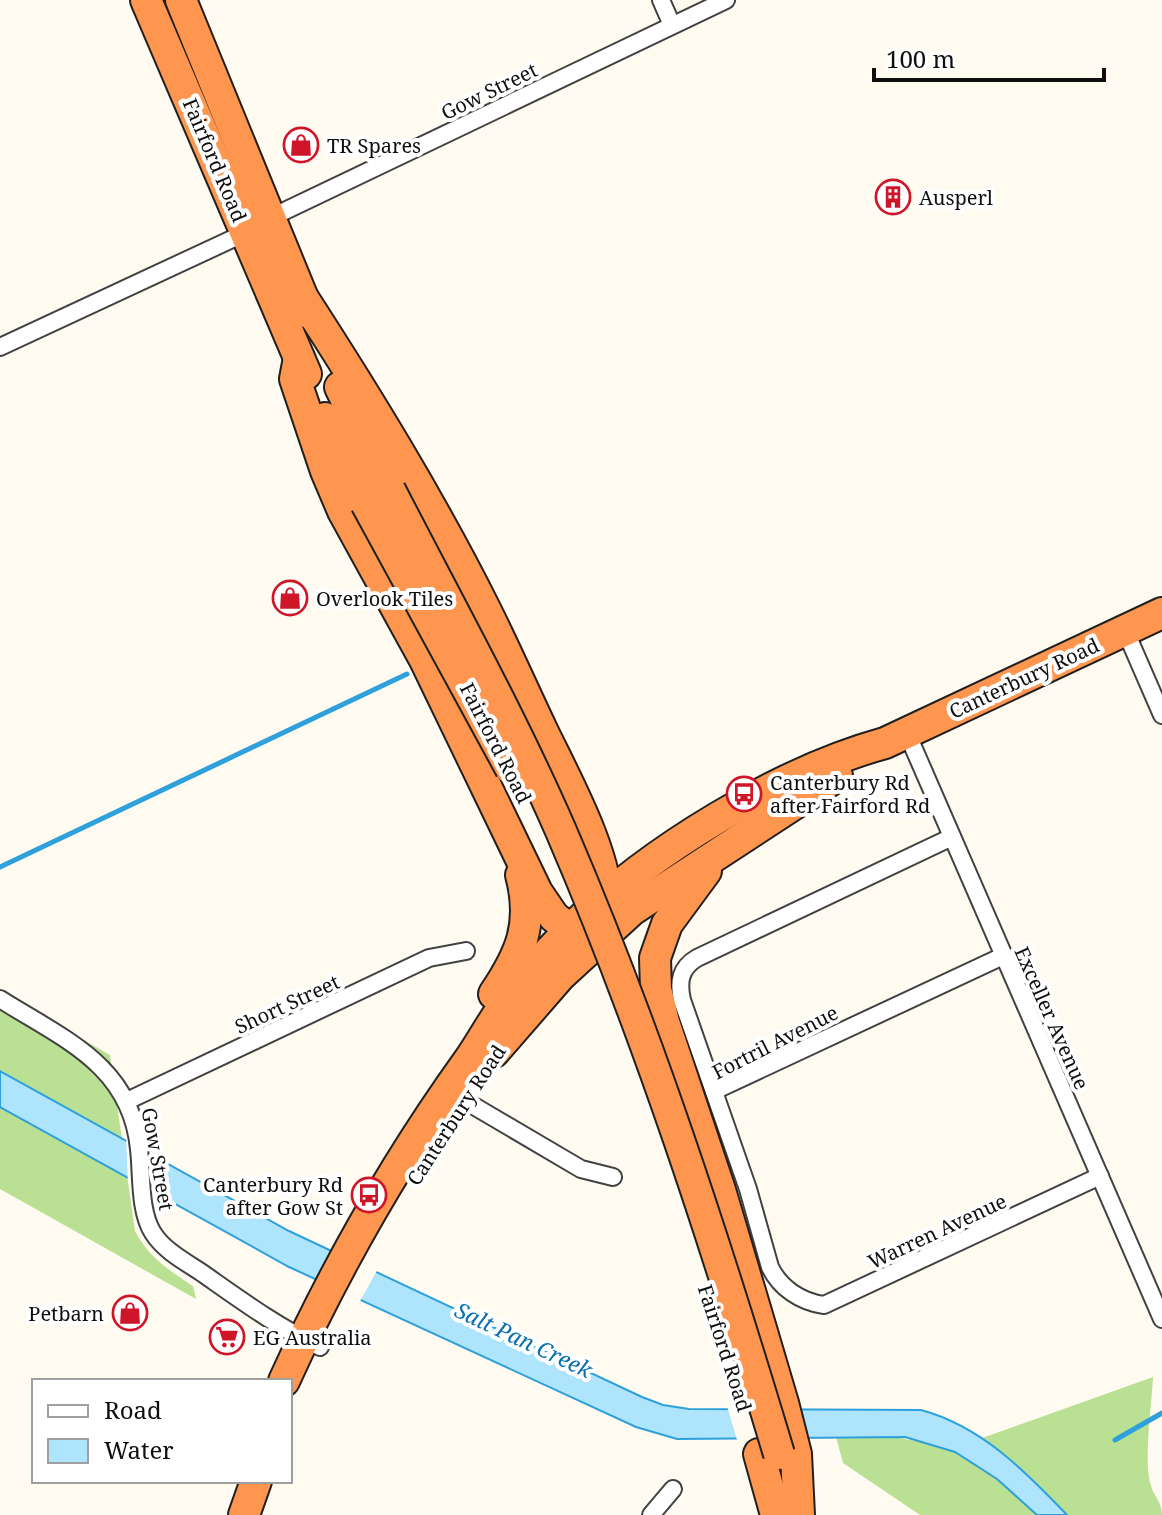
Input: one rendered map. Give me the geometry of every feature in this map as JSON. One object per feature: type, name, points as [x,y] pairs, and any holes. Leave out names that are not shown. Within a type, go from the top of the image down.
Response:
[{"type":"highway","name":"Fairford Road","points":[[146,0],[258,225],[301,295],[340,386],[378,496]]},
{"type":"highway","name":"Fairford Road","points":[[181,0],[258,225],[299,358],[378,496],[567,894],[778,1454],[798,1515]]},
{"type":"highway","points":[[301,295],[390,436],[460,562],[567,782],[602,865],[608,896]]},
{"type":"highway","points":[[299,358],[295,379],[343,511],[425,660],[510,838],[548,909],[589,936]]},
{"type":"highway","name":"Canterbury Road","points":[[292,1400],[312,1343],[416,1137],[508,1000],[589,936],[896,738],[1162,613]]},
{"type":"highway","name":"Canterbury Road","points":[[357,1257],[492,1055],[589,936],[608,896],[708,825],[843,754],[896,738]]},
{"type":"highway","points":[[567,782],[617,852],[630,858],[662,855]]},
{"type":"highway","points":[[470,1059],[474,1025],[516,957],[525,930],[527,902],[510,838]]},
{"type":"highway","points":[[719,853],[672,915],[657,949],[654,968],[656,989],[669,1038],[728,1215],[778,1454]]},
{"type":"highway","name":"Canterbury Road","points":[[285,1379],[312,1343]]},
{"type":"highway","name":"Fairford Road","points":[[776,1515],[778,1454]]},
{"type":"highway","points":[[228,1515],[239,1483]]},
{"type":"highway","points":[[244,1515],[255,1483]]},
{"type":"street","points":[[661,0],[672,25]]},
{"type":"street","name":"Gow Street","points":[[0,347],[726,0]]},
{"type":"street","points":[[1125,630],[1162,715]]},
{"type":"street","name":"Exceller Avenue","points":[[896,738],[952,837],[1162,1319]]},
{"type":"street","points":[[714,1091],[679,989],[684,969],[697,958],[952,837]]},
{"type":"street","name":"Short Street","points":[[127,1101],[429,958],[466,951]]},
{"type":"street","name":"Fortril Avenue","points":[[790,1292],[776,1279],[770,1267],[714,1091],[1003,956]]},
{"type":"street","name":"Gow Street","points":[[0,999],[92,1058],[112,1077],[127,1101],[138,1140],[145,1210],[151,1230],[168,1249],[269,1319],[312,1343]]},
{"type":"street","points":[[462,1099],[581,1169],[613,1177]]},
{"type":"street","name":"Warren Avenue","points":[[790,1292],[816,1304],[834,1302],[1100,1176]]},
{"type":"street","points":[[651,1515],[673,1489]]},
{"type":"green space","points":[[0,992],[110,1055],[135,1231],[153,1256],[193,1286],[196,1299],[0,1189]]},
{"type":"green space","points":[[1153,1377],[1148,1463],[1151,1486],[1162,1515],[920,1515],[843,1463],[833,1426],[954,1448]]},
{"type":"water","points":[[0,1071],[289,1231],[642,1397],[663,1405],[689,1409],[921,1410],[963,1427],[1001,1452],[1067,1515],[1037,1515],[997,1479],[955,1452],[905,1437],[677,1439],[636,1427],[289,1267],[0,1107]]},
{"type":"pier","points":[[126,1137],[156,1154],[161,1202],[128,1184]]},
{"type":"pier","points":[[340,1249],[379,1267],[359,1303],[319,1286]]},
{"type":"pier","points":[[788,1405],[800,1442],[738,1443],[727,1406]]},
{"type":"waterway","points":[[0,867],[407,674]]},
{"type":"waterway","points":[[1115,1440],[1162,1413]]},
{"type":"place","name":"TR Spares","points":[[301,145]]},
{"type":"place","name":"Ausperl","points":[[893,197]]},
{"type":"place","name":"Overlook Tiles","points":[[290,598]]},
{"type":"place","name":"Canterbury Rd after Fairford Rd","points":[[744,794]]},
{"type":"place","name":"Canterbury Rd after Gow St","points":[[369,1195]]},
{"type":"place","name":"Petbarn","points":[[130,1313]]},
{"type":"place","name":"EG Australia","points":[[227,1337]]},
{"type":"water label","name":"Salt Pan Creek","points":[[524,1339]]}]
